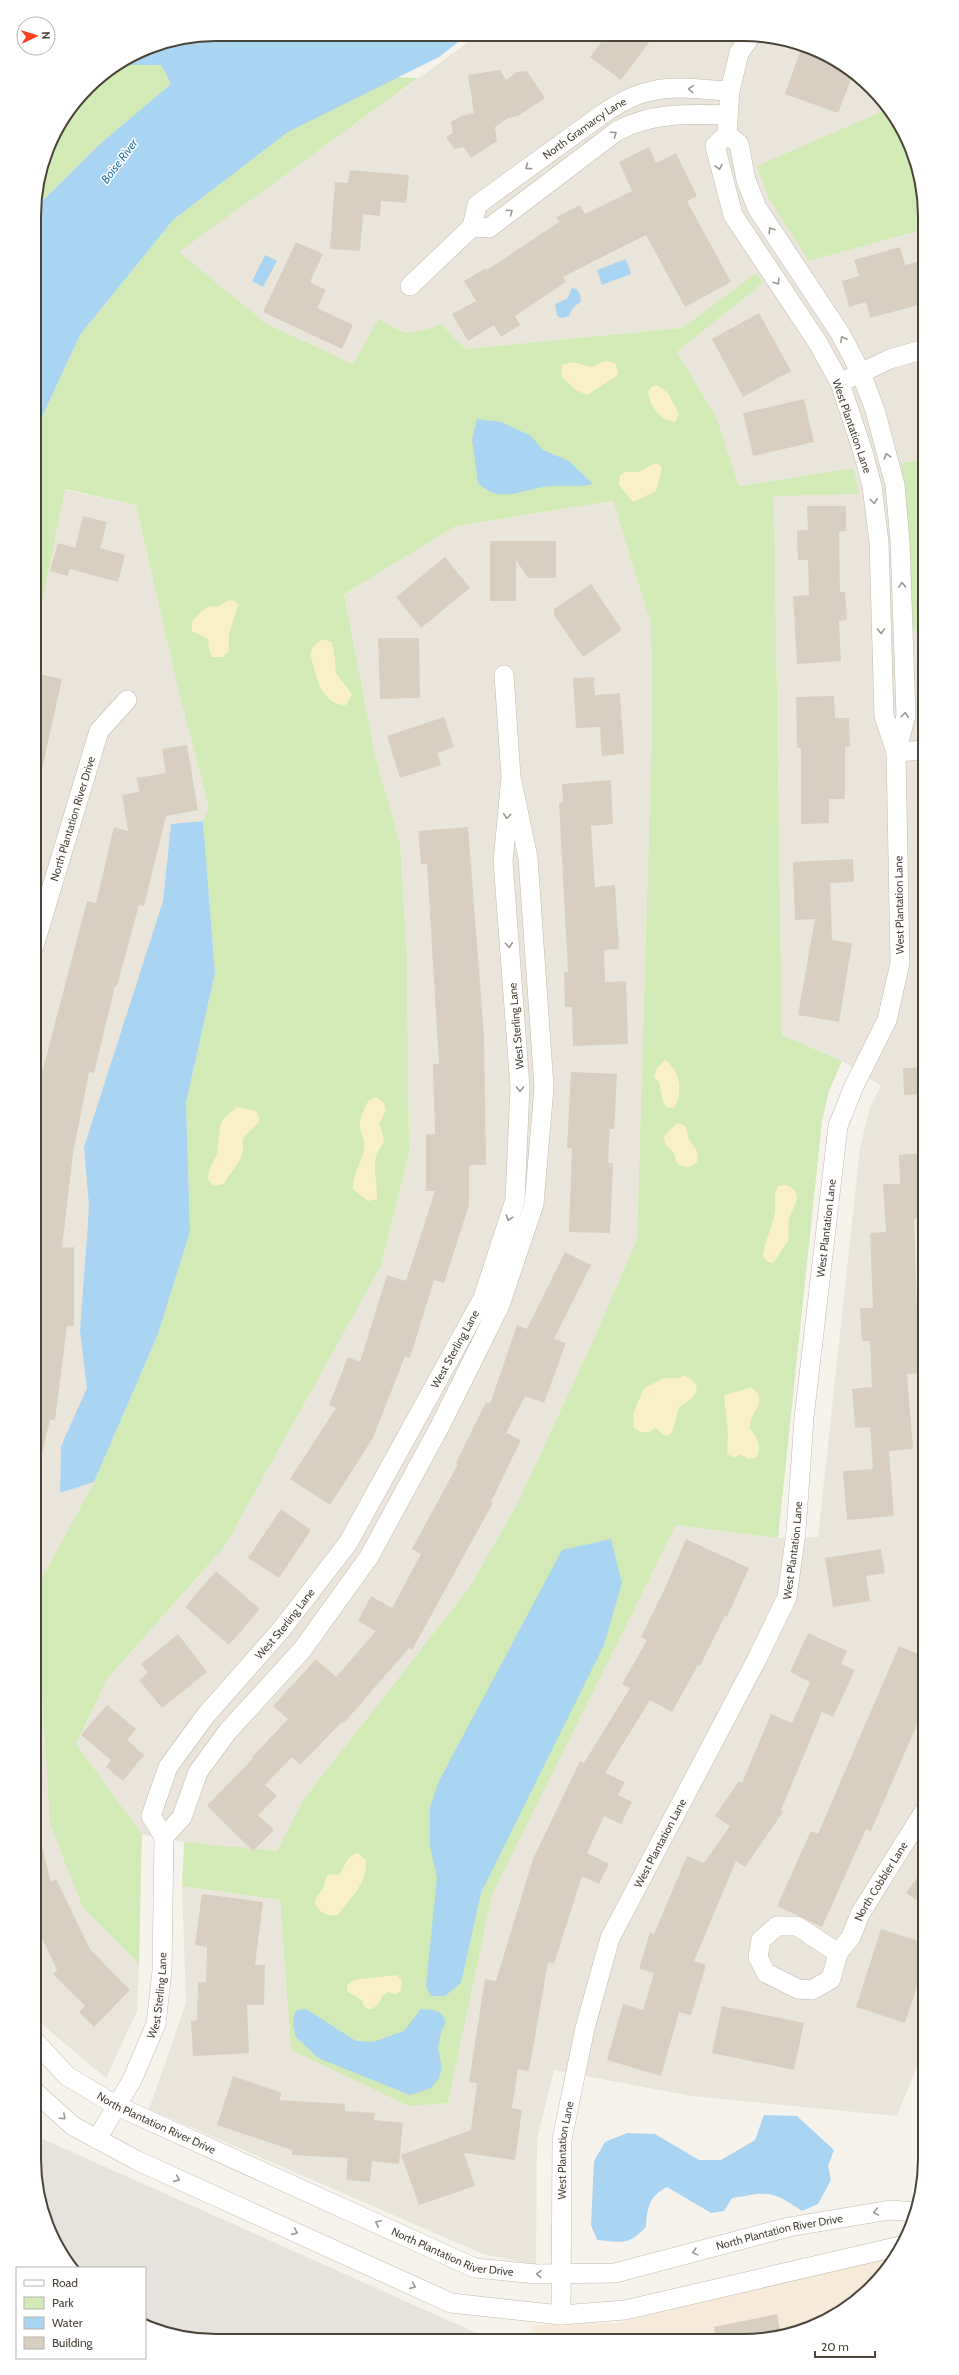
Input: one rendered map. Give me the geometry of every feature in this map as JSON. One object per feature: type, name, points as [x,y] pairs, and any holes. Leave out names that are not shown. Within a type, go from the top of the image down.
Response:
[{"type":"street","points":[[727,134],[727,115],[730,91],[739,53],[747,41]]},
{"type":"street","name":"North Gramarcy Lane","points":[[727,115],[659,116],[635,122],[617,131],[488,228],[472,227],[477,205],[604,113],[623,101],[652,90],[674,89],[730,91]]},
{"type":"street","name":"West Plantation Lane","points":[[561,2315],[560,2274],[562,2139],[585,2028],[610,1938],[757,1659],[787,1597],[796,1532],[804,1418],[838,1126],[854,1086],[887,1020],[900,963],[896,752],[906,716],[900,541],[895,485],[875,410],[861,373],[840,333],[758,208],[746,180],[739,144],[727,134],[715,146],[733,215],[818,343],[840,383],[863,452],[872,486],[879,542],[884,716],[896,752]]},
{"type":"street","points":[[410,286],[472,227]]},
{"type":"street","points":[[840,383],[890,360],[918,351]]},
{"type":"street","name":"West Sterling Lane","points":[[164,1837],[182,1817],[198,1772],[228,1731],[302,1650],[368,1557],[440,1426],[500,1305],[534,1204],[544,1087],[528,858],[511,777],[504,675]]},
{"type":"street","name":"North Plantation River Drive","points":[[41,923],[99,731],[126,700]]},
{"type":"street","points":[[896,752],[918,750]]},
{"type":"street","name":"West Sterling Lane","points":[[97,2139],[132,2080],[156,2024],[162,1971],[164,1837],[151,1816],[168,1767],[206,1715],[281,1630],[348,1543],[486,1291],[515,1200],[520,1095],[503,861],[511,777]]},
{"type":"street","name":"North Cobbler Lane","points":[[838,1953],[851,1937],[860,1914],[918,1821]]},
{"type":"street","name":"North Plantation River Drive","points":[[41,2048],[67,2076],[117,2106],[475,2268],[560,2274],[615,2273],[789,2227],[890,2210],[910,2212]]},
{"type":"street","points":[[41,2097],[73,2126],[138,2161],[451,2303],[561,2315],[626,2310],[894,2247]]},
{"type":"shaded area","points":[[470,41],[754,41],[777,44],[810,54],[830,64],[849,77],[867,92],[883,111],[854,124],[809,261],[918,231],[918,460],[901,463],[910,632],[918,631],[918,2064],[897,2116],[691,2096],[554,2070],[537,2140],[536,2265],[483,2254],[149,2109],[186,2003],[182,1886],[280,1900],[291,2050],[448,2103],[492,1895],[676,1525],[778,1538],[818,1537],[860,1148],[870,1107],[881,1086],[842,1061],[782,1035],[774,495],[858,494],[854,468],[739,486],[717,419],[677,352],[763,283],[756,273],[682,328],[465,349],[441,324],[418,333],[395,330],[353,364],[265,323],[178,252]]},
{"type":"shaded area","points":[[41,485],[136,505],[177,685],[209,808],[203,821],[171,825],[163,901],[84,1147],[89,1207],[80,1331],[87,1388],[61,1446],[60,1493],[94,1482],[41,1580]]},
{"type":"shaded area","points":[[613,501],[651,625],[652,727],[637,1239],[592,1343],[517,1504],[469,1588],[303,1800],[277,1852],[184,1842],[142,1834],[76,1744],[107,1679],[225,1546],[381,1266],[409,1154],[407,955],[400,843],[376,759],[344,594],[456,526]]},
{"type":"shaded area","points":[[41,1655],[44,1694],[83,1908],[139,1964],[137,2011],[106,2078],[41,2024]]},
{"type":"shaded area","points":[[41,2138],[479,2334],[205,2334],[182,2331],[149,2321],[146,2320],[146,2267],[79,2267],[64,2246],[54,2226],[44,2193],[41,2170]]},
{"type":"shaded area","points":[[886,2259],[867,2283],[830,2311],[810,2321],[777,2331],[754,2334],[532,2334],[533,2325],[619,2323],[820,2271]]},
{"type":"green space","points":[[128,65],[161,65],[171,84],[101,143],[42,201],[44,182],[54,149],[64,129],[92,92]]},
{"type":"green space","points":[[397,77],[418,78],[179,252],[265,323],[353,364],[379,318],[395,328],[409,332],[416,332],[441,324],[465,349],[682,328],[756,273],[763,283],[677,352],[717,419],[739,486],[854,468],[859,494],[774,496],[782,1035],[842,1061],[829,1091],[822,1121],[778,1538],[676,1525],[492,1895],[448,2103],[409,2106],[291,2050],[280,1900],[182,1886],[184,1842],[277,1851],[303,1800],[469,1588],[517,1504],[592,1343],[637,1239],[652,727],[651,625],[613,501],[456,526],[344,594],[376,759],[400,843],[407,955],[409,1154],[381,1266],[225,1546],[107,1679],[76,1744],[142,1834],[139,1964],[83,1908],[50,1824],[41,1673],[41,1580],[94,1482],[158,1334],[190,1232],[186,1103],[215,973],[203,821],[209,808],[177,685],[136,505],[65,489],[41,606],[41,419],[80,335],[173,220],[288,132]]},
{"type":"green space","points":[[883,111],[895,129],[909,160],[915,182],[918,205],[918,231],[809,261],[769,199],[757,166]]},
{"type":"green space","points":[[918,460],[918,631],[910,632],[901,463]]},
{"type":"sand","points":[[605,361],[615,363],[618,372],[617,376],[587,395],[576,390],[561,376],[562,365],[573,362],[591,367]]},
{"type":"sand","points":[[657,385],[668,393],[679,414],[675,422],[664,418],[656,412],[653,407],[648,392],[651,387]]},
{"type":"sand","points":[[653,464],[659,464],[662,468],[656,491],[633,502],[619,485],[620,475],[625,472],[639,472]]},
{"type":"sand","points":[[229,600],[235,601],[238,605],[229,634],[229,651],[223,657],[212,657],[209,650],[208,639],[192,631],[192,621],[210,606],[217,607]]},
{"type":"sand","points":[[324,639],[331,642],[334,650],[336,673],[352,694],[346,705],[339,704],[328,698],[320,687],[318,681],[311,658],[311,652],[316,644]]},
{"type":"sand","points":[[665,1060],[674,1070],[679,1082],[679,1096],[674,1108],[666,1107],[663,1102],[659,1082],[654,1078],[657,1068]]},
{"type":"sand","points":[[377,1097],[384,1103],[386,1110],[379,1124],[384,1138],[382,1146],[376,1157],[375,1164],[377,1199],[368,1201],[353,1189],[353,1184],[364,1149],[364,1141],[360,1128],[361,1118],[368,1101]]},
{"type":"sand","points":[[237,1107],[256,1111],[260,1119],[243,1138],[242,1155],[224,1184],[213,1186],[208,1179],[209,1170],[217,1154],[220,1126],[224,1118]]},
{"type":"sand","points":[[677,1123],[686,1127],[690,1141],[695,1147],[698,1157],[695,1164],[692,1166],[688,1167],[680,1165],[676,1162],[674,1153],[665,1144],[664,1136]]},
{"type":"sand","points":[[786,1185],[796,1192],[797,1196],[789,1220],[788,1242],[773,1263],[768,1262],[763,1257],[765,1245],[774,1217],[776,1192],[778,1186]]},
{"type":"sand","points":[[684,1375],[695,1383],[697,1388],[694,1396],[679,1407],[672,1433],[668,1436],[662,1434],[656,1428],[645,1432],[634,1428],[633,1414],[644,1388],[665,1378],[679,1378]]},
{"type":"sand","points":[[750,1387],[759,1397],[758,1407],[752,1417],[750,1429],[757,1439],[759,1451],[756,1458],[749,1459],[740,1454],[735,1458],[727,1454],[728,1432],[724,1396]]},
{"type":"sand","points":[[358,1853],[366,1860],[366,1869],[361,1883],[338,1915],[327,1915],[319,1909],[315,1902],[324,1886],[326,1878],[329,1874],[339,1875],[349,1858]]},
{"type":"sand","points":[[397,1975],[402,1981],[401,1991],[395,1994],[388,1992],[383,1995],[376,2006],[370,2009],[363,2005],[360,1999],[347,1991],[347,1985],[353,1980]]},
{"type":"water","name":"Boise River","points":[[205,41],[460,41],[439,57],[288,132],[173,220],[80,335],[41,419],[42,201],[101,143],[171,84],[161,65],[128,65],[160,50],[182,44]]},
{"type":"water","points":[[265,255],[277,261],[263,287],[252,281]]},
{"type":"water","points":[[626,259],[631,274],[602,285],[597,270]]},
{"type":"water","points":[[572,288],[576,289],[580,294],[581,301],[572,309],[569,316],[562,318],[557,316],[555,304],[567,299]]},
{"type":"water","points":[[477,419],[501,422],[531,436],[543,450],[569,461],[593,484],[540,487],[504,495],[487,490],[478,483],[472,439]]},
{"type":"water","points":[[203,821],[215,973],[186,1103],[190,1232],[158,1334],[94,1482],[60,1493],[61,1446],[87,1388],[80,1331],[89,1207],[84,1147],[163,901],[171,824]]},
{"type":"water","points":[[611,1539],[622,1583],[604,1645],[481,1893],[461,1983],[445,1996],[431,1996],[426,1986],[437,1877],[430,1846],[430,1807],[439,1781],[562,1550]]},
{"type":"water","points":[[306,2009],[356,2041],[373,2042],[404,2031],[421,2009],[433,2010],[441,2013],[446,2022],[441,2032],[438,2048],[442,2068],[439,2078],[431,2088],[410,2095],[318,2058],[296,2037],[293,2025],[295,2011]]},
{"type":"water","points":[[764,2115],[797,2116],[834,2150],[828,2166],[831,2180],[818,2204],[802,2211],[783,2199],[775,2196],[768,2194],[753,2194],[732,2198],[724,2211],[711,2213],[667,2187],[656,2194],[650,2203],[646,2227],[640,2233],[629,2240],[619,2242],[597,2240],[591,2225],[594,2161],[605,2142],[627,2133],[655,2134],[699,2160],[721,2160],[755,2140]]},
{"type":"building","points":[[602,41],[650,41],[621,80],[590,57]]},
{"type":"building","points":[[800,51],[830,64],[851,79],[838,113],[785,94]]},
{"type":"building","points":[[500,70],[506,80],[517,72],[527,71],[545,98],[518,116],[508,118],[495,127],[497,141],[471,158],[464,147],[454,149],[446,137],[453,133],[451,122],[461,116],[474,113],[468,75]]},
{"type":"building","points":[[649,147],[656,163],[676,153],[697,196],[687,201],[731,282],[685,307],[646,235],[563,277],[566,282],[515,316],[520,325],[501,337],[494,325],[468,341],[452,314],[476,301],[464,281],[486,268],[487,270],[559,222],[556,217],[580,205],[585,214],[632,191],[619,162]]},
{"type":"building","points":[[350,170],[409,175],[406,203],[381,201],[380,216],[363,214],[360,251],[330,249],[335,182],[348,183]]},
{"type":"building","points":[[296,242],[323,254],[310,282],[326,290],[317,308],[353,325],[342,349],[263,312]]},
{"type":"building","points":[[900,247],[905,265],[917,262],[918,305],[870,318],[866,302],[849,307],[842,281],[859,276],[854,260]]},
{"type":"building","points":[[759,313],[791,371],[743,397],[712,339]]},
{"type":"building","points":[[804,399],[814,442],[753,456],[743,413]]},
{"type":"building","points":[[807,506],[846,506],[846,531],[839,532],[840,592],[845,592],[847,620],[839,621],[841,661],[797,664],[793,596],[809,595],[808,560],[798,560],[797,531],[808,530]]},
{"type":"building","points":[[83,516],[107,522],[100,548],[125,555],[118,582],[70,569],[68,576],[50,571],[58,543],[75,548]]},
{"type":"building","points":[[490,541],[556,541],[556,578],[528,578],[516,560],[516,601],[490,601]]},
{"type":"building","points":[[445,557],[470,588],[421,628],[396,597]]},
{"type":"building","points":[[591,584],[622,630],[583,657],[554,615],[554,609]]},
{"type":"building","points":[[378,638],[419,638],[420,698],[380,699]]},
{"type":"building","points":[[41,674],[62,679],[41,774]]},
{"type":"building","points":[[594,677],[595,695],[620,693],[624,754],[602,756],[600,727],[576,728],[573,678]]},
{"type":"building","points":[[834,696],[835,718],[849,718],[850,747],[845,747],[845,799],[829,799],[829,823],[801,824],[801,748],[797,748],[796,697]]},
{"type":"building","points":[[444,717],[454,747],[437,753],[441,765],[400,778],[387,736]]},
{"type":"building","points":[[187,745],[198,810],[166,816],[144,906],[139,905],[117,986],[115,986],[94,1073],[89,1072],[73,1153],[62,1248],[74,1247],[74,1326],[67,1326],[55,1420],[50,1420],[41,1458],[41,1069],[43,1069],[87,901],[96,903],[114,827],[128,831],[122,795],[139,792],[137,778],[166,773],[162,749]]},
{"type":"building","points":[[611,780],[613,824],[591,826],[595,887],[615,885],[619,949],[604,950],[605,982],[626,981],[628,1044],[573,1046],[572,1007],[565,1007],[564,972],[568,972],[559,803],[563,803],[562,784]]},
{"type":"building","points":[[468,827],[484,1035],[486,1165],[469,1165],[469,1205],[444,1283],[434,1280],[410,1358],[405,1356],[373,1438],[330,1505],[290,1479],[336,1408],[329,1405],[348,1357],[360,1362],[387,1275],[406,1281],[435,1191],[426,1191],[426,1134],[435,1134],[433,1064],[439,1064],[427,864],[421,864],[418,831]]},
{"type":"building","points":[[853,859],[854,882],[830,883],[832,940],[852,943],[839,1022],[798,1015],[815,919],[795,920],[793,862]]},
{"type":"building","points":[[918,1067],[918,1094],[904,1095],[903,1068]]},
{"type":"building","points":[[571,1072],[617,1074],[614,1129],[610,1129],[608,1163],[613,1163],[610,1233],[569,1232],[572,1148],[567,1148]]},
{"type":"building","points":[[918,1154],[918,1219],[914,1219],[918,1373],[907,1374],[913,1449],[889,1451],[894,1516],[847,1520],[843,1471],[873,1469],[870,1427],[855,1428],[852,1389],[872,1387],[870,1341],[862,1341],[860,1308],[873,1308],[870,1233],[886,1232],[883,1184],[900,1184],[899,1155]]},
{"type":"building","points":[[565,1252],[591,1265],[554,1339],[566,1343],[544,1403],[525,1396],[506,1433],[521,1440],[491,1502],[493,1503],[412,1650],[409,1648],[344,1723],[342,1722],[300,1765],[292,1757],[265,1785],[277,1796],[258,1815],[274,1830],[253,1851],[207,1806],[288,1719],[273,1706],[316,1659],[336,1677],[376,1631],[358,1621],[371,1596],[392,1608],[421,1554],[412,1549],[458,1464],[456,1463],[486,1402],[490,1404],[517,1325],[527,1329]]},
{"type":"building","points":[[281,1509],[311,1530],[279,1578],[248,1558]]},
{"type":"building","points":[[686,1539],[749,1568],[727,1617],[725,1616],[700,1666],[698,1665],[672,1712],[650,1700],[605,1773],[625,1782],[618,1795],[632,1802],[621,1824],[604,1816],[587,1853],[609,1864],[599,1884],[582,1876],[554,1964],[548,1962],[529,2071],[518,2069],[512,2108],[522,2110],[515,2160],[464,2153],[475,2186],[419,2205],[401,2155],[471,2130],[477,2083],[469,2082],[485,1979],[496,1981],[533,1859],[580,1761],[584,1763],[630,1688],[622,1684],[647,1640],[641,1637],[665,1588]]},
{"type":"building","points":[[881,1549],[885,1573],[866,1576],[870,1601],[833,1607],[825,1558]]},
{"type":"building","points":[[216,1571],[260,1609],[229,1645],[185,1607]]},
{"type":"building","points":[[808,1633],[847,1651],[841,1664],[855,1670],[833,1717],[822,1712],[781,1810],[783,1812],[745,1867],[736,1861],[694,1961],[706,1965],[691,2015],[679,2012],[661,2076],[607,2060],[623,2004],[643,2010],[654,1973],[639,1969],[650,1932],[654,1934],[687,1856],[704,1863],[730,1826],[715,1816],[739,1781],[742,1783],[771,1714],[792,1723],[810,1682],[790,1672]]},
{"type":"building","points":[[178,1634],[207,1672],[162,1708],[139,1680],[148,1673],[141,1664]]},
{"type":"building","points":[[899,1646],[918,1654],[918,1722],[871,1831],[866,1829],[822,1927],[777,1906],[811,1831],[818,1834]]},
{"type":"building","points":[[107,1705],[136,1729],[127,1740],[144,1755],[123,1781],[106,1767],[111,1760],[81,1735]]},
{"type":"building","points":[[41,1843],[51,1882],[56,1879],[90,1949],[130,1990],[94,2027],[79,2012],[85,2006],[53,1974],[57,1970],[41,1936]]},
{"type":"building","points":[[918,1877],[918,1901],[906,1893]]},
{"type":"building","points":[[202,1894],[263,1902],[255,1965],[265,1965],[264,2005],[247,2005],[249,2053],[193,2056],[191,2021],[197,2020],[198,1982],[206,1982],[207,1947],[195,1945]]},
{"type":"building","points":[[881,1929],[918,1941],[918,1983],[905,2023],[856,2007]]},
{"type":"building","points":[[722,2006],[804,2023],[794,2070],[712,2053]]},
{"type":"building","points":[[233,2076],[282,2093],[279,2100],[345,2104],[345,2111],[375,2113],[374,2120],[403,2123],[399,2164],[372,2161],[370,2182],[346,2180],[348,2158],[292,2155],[292,2150],[217,2125]]},
{"type":"building","points":[[777,2314],[780,2330],[754,2334],[715,2334],[714,2327]]}]
